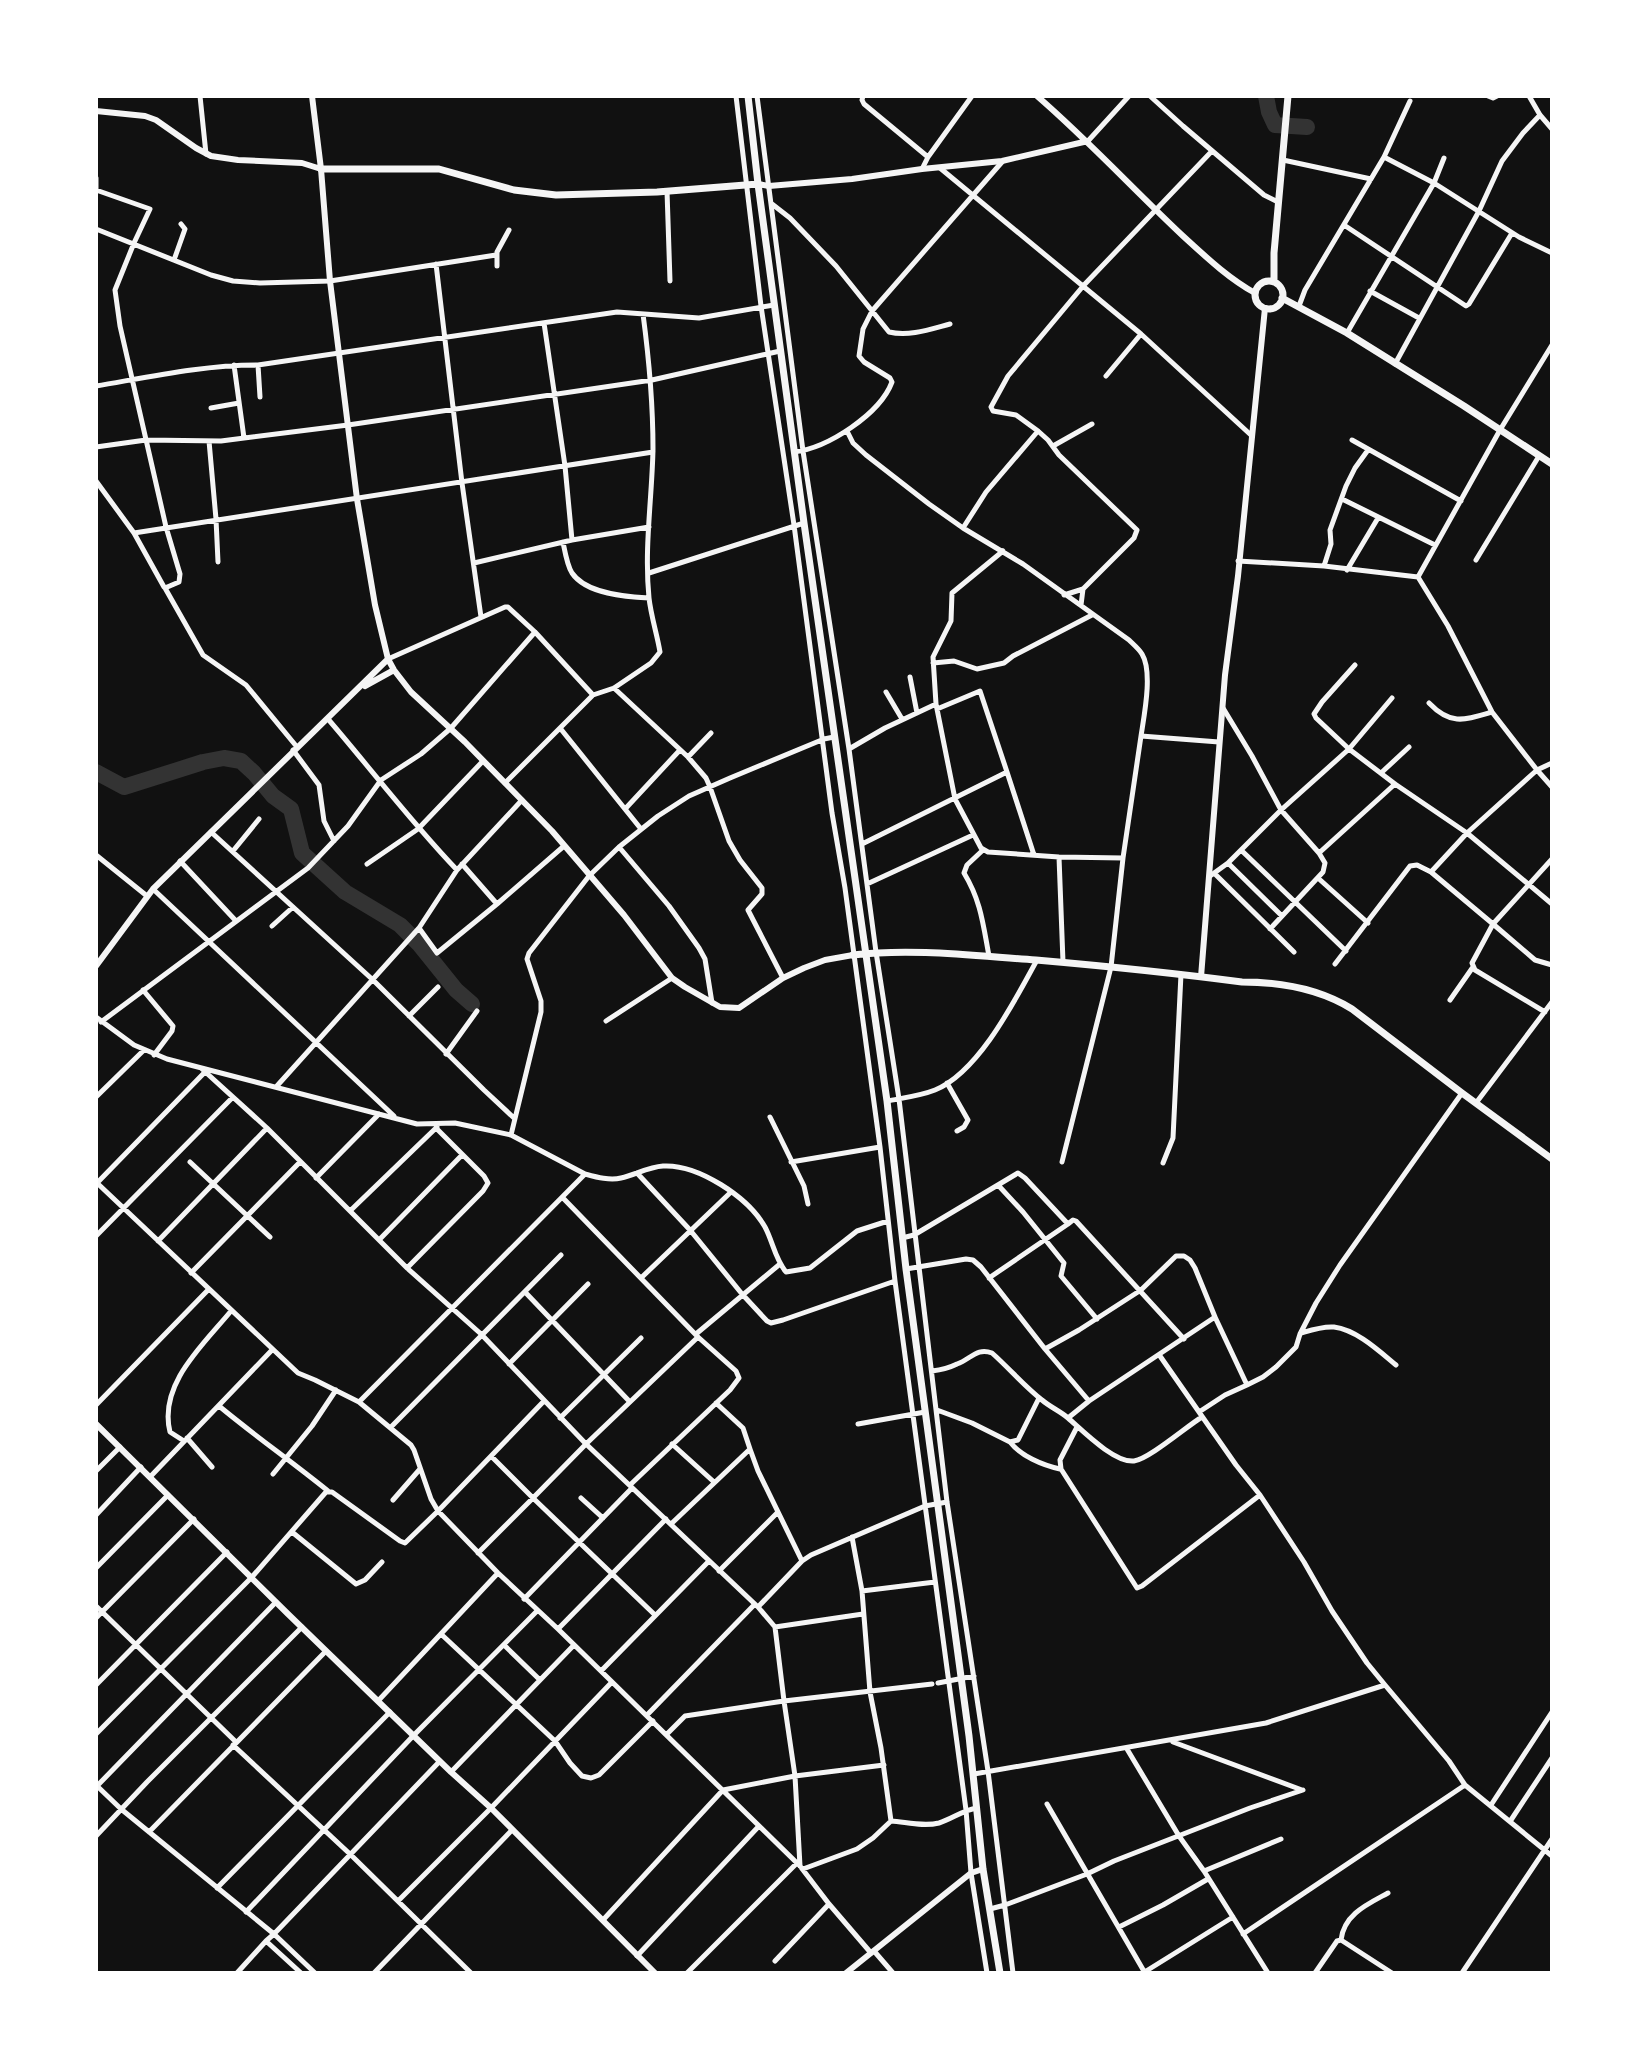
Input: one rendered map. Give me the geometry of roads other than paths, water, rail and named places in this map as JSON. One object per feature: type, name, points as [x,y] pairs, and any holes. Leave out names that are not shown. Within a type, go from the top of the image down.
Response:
[{"type":"main road","points":[[748,96],[780,351],[799,452],[804,523],[887,1101],[906,1269],[974,1774],[983,1869],[1000,1973]]},
{"type":"main road","points":[[1274,282],[1288,96]]},
{"type":"main road","points":[[321,169],[439,169],[542,195],[758,184]]},
{"type":"main road","points":[[1274,282],[1281,288],[1282,298],[1277,305],[1265,308],[1256,301],[1255,293],[1262,283],[1274,282]]},
{"type":"main road","points":[[1282,298],[1347,333],[1552,464]]},
{"type":"main road","points":[[853,955],[876,952],[989,956],[1289,985],[1317,992],[1337,1000],[1552,1159]]},
{"type":"street","points":[[200,96],[206,154]]},
{"type":"street","points":[[312,96],[330,281],[357,499],[375,605],[388,659],[394,670],[411,692],[451,728],[564,846],[624,915],[672,978],[712,1004],[724,1009],[739,1008],[783,978],[825,960],[853,955]]},
{"type":"street","points":[[736,96],[761,306],[880,1147],[966,1810],[971,1873],[987,1973]]},
{"type":"street","points":[[757,96],[799,452],[849,749],[899,1099],[947,1502],[988,1771],[1013,1973]]},
{"type":"street","points":[[863,96],[864,104],[928,157]]},
{"type":"street","points":[[922,169],[972,96]]},
{"type":"street","points":[[1037,96],[1088,141],[1156,211],[1234,280],[1255,293]]},
{"type":"street","points":[[758,184],[769,186],[852,179],[1002,161],[1088,141],[1129,96]]},
{"type":"street","points":[[1150,96],[1264,195],[1279,202]]},
{"type":"street","points":[[1488,96],[1497,96]]},
{"type":"street","points":[[1529,96],[1552,129]]},
{"type":"street","points":[[1299,306],[1305,290],[1384,157],[1410,101]]},
{"type":"street","points":[[96,111],[156,120],[206,154],[217,157],[302,163],[321,169]]},
{"type":"street","points":[[1395,364],[1479,211],[1502,161],[1540,115]]},
{"type":"street","points":[[1064,595],[1083,589],[1134,538],[1137,530],[1038,431],[1016,415],[993,411],[991,407],[1008,376],[1084,285],[1212,151]]},
{"type":"street","points":[[1384,157],[1434,183],[1512,233],[1552,253]]},
{"type":"street","points":[[1347,333],[1434,183],[1444,158]]},
{"type":"street","points":[[1283,160],[1371,179]]},
{"type":"street","points":[[799,452],[847,431],[875,407],[890,386],[890,378],[859,356],[863,329],[881,300],[1002,161]]},
{"type":"street","points":[[940,167],[1141,334],[1252,436]]},
{"type":"street","points":[[96,178],[96,190],[150,209],[115,295],[166,527],[180,577],[176,584],[165,588]]},
{"type":"street","points":[[667,191],[670,281]]},
{"type":"street","points":[[772,204],[790,218],[836,266],[874,310],[886,330],[902,334],[950,324]]},
{"type":"street","points":[[174,260],[185,229],[181,224]]},
{"type":"street","points":[[1344,225],[1462,305],[1468,305],[1512,233]]},
{"type":"street","points":[[96,229],[233,281],[283,284],[330,281],[496,253]]},
{"type":"street","points":[[497,266],[496,253],[509,230]]},
{"type":"street","points":[[436,264],[481,617]]},
{"type":"street","points":[[1370,291],[1419,318]]},
{"type":"street","points":[[96,386],[617,312],[699,318],[774,305]]},
{"type":"street","points":[[1201,977],[1212,875],[1227,658],[1265,308]]},
{"type":"street","points":[[505,783],[593,695],[614,688],[656,659],[660,652],[649,598],[652,380],[643,314]]},
{"type":"street","points":[[543,323],[565,466],[572,540]]},
{"type":"street","points":[[1106,376],[1141,334]]},
{"type":"street","points":[[1418,577],[1500,430],[1552,345]]},
{"type":"street","points":[[96,447],[146,440],[244,438],[348,425],[652,380],[780,351]]},
{"type":"street","points":[[234,365],[244,438]]},
{"type":"street","points":[[258,365],[260,397]]},
{"type":"street","points":[[211,408],[239,403]]},
{"type":"street","points":[[1053,446],[1092,424]]},
{"type":"street","points":[[847,431],[853,443],[866,455],[963,528],[1003,551],[1129,640],[1146,664],[1141,736],[1111,967],[1062,1162]]},
{"type":"street","points":[[963,528],[986,492],[1038,431]]},
{"type":"street","points":[[1352,440],[1461,501]]},
{"type":"street","points":[[209,441],[218,562]]},
{"type":"street","points":[[1324,566],[1331,544],[1330,530],[1355,468],[1368,450]]},
{"type":"street","points":[[134,533],[653,452]]},
{"type":"street","points":[[1476,560],[1539,456]]},
{"type":"street","points":[[96,481],[134,533],[203,655],[246,685],[295,748],[319,785],[324,821],[334,841]]},
{"type":"street","points":[[1342,499],[1435,545]]},
{"type":"street","points":[[1347,570],[1378,518]]},
{"type":"street","points":[[649,573],[804,523]]},
{"type":"street","points":[[473,563],[572,540],[649,527]]},
{"type":"street","points":[[563,542],[570,569],[579,580],[612,595],[649,598]]},
{"type":"street","points":[[1003,551],[952,593],[951,621],[933,657],[936,707],[955,799],[973,835],[983,850],[988,852],[1123,858]]},
{"type":"street","points":[[1238,561],[1324,566],[1418,577]]},
{"type":"street","points":[[1418,577],[1448,626],[1491,710],[1552,787]]},
{"type":"street","points":[[1081,605],[1083,589]]},
{"type":"street","points":[[96,966],[153,889],[388,659],[508,607],[593,695]]},
{"type":"street","points":[[933,663],[954,661],[977,669],[1004,663],[1092,615]]},
{"type":"street","points":[[535,632],[451,728],[421,754],[381,780],[348,826],[308,868],[99,1020],[154,1055],[417,1124],[438,1126],[455,1123],[511,1135],[585,1174],[619,1179],[657,1166],[676,1167],[699,1174],[731,1192],[762,1223],[786,1272],[810,1268],[857,1231],[888,1221]]},
{"type":"street","points":[[1355,665],[1322,702],[1314,714],[1316,718],[1349,749],[1467,833],[1552,904]]},
{"type":"street","points":[[358,690],[394,670]]},
{"type":"street","points":[[910,677],[917,713]]},
{"type":"street","points":[[614,688],[688,757],[706,778],[729,841],[762,888],[762,894],[748,910],[783,978]]},
{"type":"street","points":[[849,749],[902,719],[980,691],[1034,855]]},
{"type":"street","points":[[886,692],[902,719]]},
{"type":"street","points":[[1212,875],[1349,749],[1392,698]]},
{"type":"street","points":[[1429,703],[1443,714],[1462,721],[1491,710]]},
{"type":"street","points":[[1223,707],[1281,810],[1323,858],[1325,867],[1270,929]]},
{"type":"street","points":[[328,719],[418,829],[457,870]]},
{"type":"street","points":[[560,728],[641,829]]},
{"type":"street","points":[[688,757],[711,733]]},
{"type":"street","points":[[1141,736],[1219,742]]},
{"type":"street","points":[[511,1135],[541,1012],[541,1001],[527,959],[589,876],[619,847],[675,804],[834,737]]},
{"type":"street","points":[[1381,773],[1409,747]]},
{"type":"street","points":[[626,808],[679,751]]},
{"type":"street","points":[[367,864],[418,829],[483,761]]},
{"type":"street","points":[[1431,872],[1467,833],[1537,770],[1552,763]]},
{"type":"street","points":[[862,844],[1007,772]]},
{"type":"street","points":[[1319,853],[1395,784]]},
{"type":"street","points":[[276,1087],[412,938],[457,870],[522,800]]},
{"type":"street","points":[[233,851],[259,819]]},
{"type":"street","points":[[211,831],[373,980],[514,1118]]},
{"type":"street","points":[[867,884],[973,835]]},
{"type":"street","points":[[418,929],[437,953],[564,846]]},
{"type":"street","points":[[619,847],[669,906],[699,948],[705,959],[712,1004]]},
{"type":"street","points":[[983,850],[967,865],[964,873],[980,903],[989,956]]},
{"type":"street","points":[[1241,850],[1346,951]]},
{"type":"street","points":[[96,855],[147,896]]},
{"type":"street","points":[[1059,857],[1063,962]]},
{"type":"street","points":[[1450,1000],[1473,967],[1472,963],[1493,924],[1552,859]]},
{"type":"street","points":[[180,861],[236,921]]},
{"type":"street","points":[[1228,863],[1282,916]]},
{"type":"street","points":[[462,864],[497,904]]},
{"type":"street","points":[[1335,964],[1410,866],[1417,865],[1431,872],[1535,960],[1552,965]]},
{"type":"street","points":[[1212,875],[1294,952]]},
{"type":"street","points":[[1318,878],[1368,923]]},
{"type":"street","points":[[153,889],[395,1117]]},
{"type":"street","points":[[272,926],[293,907]]},
{"type":"street","points":[[887,1101],[934,1090],[974,1060],[1011,1009],[1037,960]]},
{"type":"street","points":[[1473,967],[1545,1012]]},
{"type":"street","points":[[1163,1163],[1173,1138],[1181,974]]},
{"type":"street","points":[[606,1021],[672,978]]},
{"type":"street","points":[[409,1016],[438,987]]},
{"type":"street","points":[[143,990],[173,1026],[154,1055]]},
{"type":"street","points":[[1476,1103],[1552,1002]]},
{"type":"street","points":[[446,1054],[477,1011]]},
{"type":"street","points":[[96,1097],[144,1050]]},
{"type":"street","points":[[203,1070],[267,1128],[407,1268],[481,1334],[586,1444],[775,1627],[795,1776],[800,1866]]},
{"type":"street","points":[[203,1070],[97,1182],[298,1373],[359,1402],[391,1427],[414,1450],[438,1511],[524,1599],[800,1866],[829,1904],[893,1973]]},
{"type":"street","points":[[947,1083],[968,1120],[957,1131]]},
{"type":"street","points":[[932,1371],[956,1365],[978,1351],[988,1351],[1092,1441],[1132,1462],[1140,1459],[1160,1447],[1225,1395],[1263,1377],[1284,1361],[1296,1347],[1316,1303],[1462,1093]]},
{"type":"street","points":[[96,1236],[233,1097]]},
{"type":"street","points":[[316,1178],[379,1114]]},
{"type":"street","points":[[770,1117],[804,1186],[808,1204]]},
{"type":"street","points":[[407,1268],[487,1187],[487,1179],[438,1126]]},
{"type":"street","points":[[351,1210],[438,1126]]},
{"type":"street","points":[[158,1241],[267,1128]]},
{"type":"street","points":[[791,1162],[880,1147]]},
{"type":"street","points":[[379,1240],[462,1155]]},
{"type":"street","points":[[190,1162],[270,1237]]},
{"type":"street","points":[[191,1273],[300,1162]]},
{"type":"street","points":[[637,1173],[771,1323],[895,1281]]},
{"type":"street","points":[[359,1402],[585,1174]]},
{"type":"street","points":[[902,1238],[914,1235],[1013,1175],[1021,1175],[1068,1224]]},
{"type":"street","points":[[998,1185],[1064,1263],[1061,1276],[1097,1319]]},
{"type":"street","points":[[641,1278],[731,1192]]},
{"type":"street","points":[[524,1599],[739,1378],[736,1371],[697,1336],[563,1198]]},
{"type":"street","points":[[989,1278],[1073,1220],[1184,1339]]},
{"type":"street","points":[[391,1427],[561,1255]]},
{"type":"street","points":[[1045,1349],[1141,1290],[1176,1256],[1184,1256],[1202,1280],[1215,1317],[1247,1385]]},
{"type":"street","points":[[906,1269],[973,1260],[1089,1401]]},
{"type":"street","points":[[478,1553],[697,1336],[780,1264]]},
{"type":"street","points":[[509,1364],[588,1284]]},
{"type":"street","points":[[96,1405],[208,1290]]},
{"type":"street","points":[[525,1292],[630,1402]]},
{"type":"street","points":[[212,1467],[186,1440],[170,1432],[167,1416],[170,1395],[180,1377],[231,1311]]},
{"type":"street","points":[[1068,1418],[1215,1317]]},
{"type":"street","points":[[1300,1334],[1332,1327],[1340,1329],[1375,1347],[1396,1365]]},
{"type":"street","points":[[560,1418],[641,1338]]},
{"type":"street","points":[[150,1477],[272,1350]]},
{"type":"street","points":[[1160,1356],[1260,1495],[1367,1663],[1449,1761],[1465,1785],[1552,1856]]},
{"type":"street","points":[[273,1474],[336,1390]]},
{"type":"street","points":[[1010,1442],[1018,1440],[1039,1398]]},
{"type":"street","points":[[219,1406],[267,1446],[403,1543],[544,1401]]},
{"type":"street","points":[[716,1403],[743,1428],[758,1471],[802,1561]]},
{"type":"street","points":[[937,1410],[972,1423],[1010,1442],[1016,1451],[1061,1469]]},
{"type":"street","points":[[858,1424],[926,1412]]},
{"type":"street","points":[[96,1424],[326,1651],[491,1808],[655,1973]]},
{"type":"street","points":[[1077,1427],[1060,1460],[1061,1469],[1138,1588],[1260,1495]]},
{"type":"street","points":[[672,1444],[714,1482]]},
{"type":"street","points":[[96,1471],[120,1447]]},
{"type":"street","points":[[558,1629],[668,1521],[750,1449]]},
{"type":"street","points":[[491,1456],[655,1615]]},
{"type":"street","points":[[96,1515],[141,1467]]},
{"type":"street","points":[[393,1500],[420,1468]]},
{"type":"street","points":[[96,1734],[252,1577],[322,1495],[329,1491]]},
{"type":"street","points":[[96,1568],[168,1494]]},
{"type":"street","points":[[581,1498],[603,1518]]},
{"type":"street","points":[[647,1715],[802,1561],[925,1506],[947,1502]]},
{"type":"street","points":[[719,1571],[778,1512]]},
{"type":"street","points":[[96,1618],[194,1519]]},
{"type":"street","points":[[292,1532],[356,1584],[365,1580],[382,1562]]},
{"type":"street","points":[[852,1537],[862,1591],[870,1692],[891,1821]]},
{"type":"street","points":[[96,1685],[227,1552]]},
{"type":"street","points":[[601,1671],[709,1561]]},
{"type":"street","points":[[378,1701],[498,1573]]},
{"type":"street","points":[[862,1591],[935,1582]]},
{"type":"street","points":[[276,1602],[96,1786],[274,1934],[315,1973]]},
{"type":"street","points":[[96,1606],[471,1973]]},
{"type":"street","points":[[246,1912],[537,1611]]},
{"type":"street","points":[[775,1627],[863,1614]]},
{"type":"street","points":[[96,1836],[302,1627]]},
{"type":"street","points":[[441,1634],[555,1741],[582,1776],[591,1778],[599,1775],[653,1721]]},
{"type":"street","points":[[504,1645],[540,1680]]},
{"type":"street","points":[[451,1772],[574,1645]]},
{"type":"street","points":[[149,1832],[326,1651]]},
{"type":"street","points":[[667,1734],[685,1716],[974,1676]]},
{"type":"street","points":[[398,1901],[612,1682]]},
{"type":"street","points":[[974,1774],[1127,1749],[1286,1718],[1385,1685]]},
{"type":"street","points":[[217,1889],[390,1712]]},
{"type":"street","points":[[1491,1805],[1552,1712]]},
{"type":"street","points":[[990,1909],[1303,1790],[1170,1740]]},
{"type":"street","points":[[1127,1749],[1268,1973]]},
{"type":"street","points":[[1511,1820],[1552,1758]]},
{"type":"street","points":[[237,1973],[440,1761]]},
{"type":"street","points":[[603,1920],[723,1790],[795,1776],[884,1765]]},
{"type":"street","points":[[1243,1934],[1465,1785]]},
{"type":"street","points":[[1047,1804],[1144,1973],[1233,1917]]},
{"type":"street","points":[[687,1973],[800,1866],[857,1849],[891,1821],[930,1824],[977,1808]]},
{"type":"street","points":[[637,1956],[759,1826]]},
{"type":"street","points":[[374,1973],[512,1830]]},
{"type":"street","points":[[1204,1871],[1281,1839]]},
{"type":"street","points":[[1462,1973],[1552,1839]]},
{"type":"street","points":[[846,1973],[971,1873],[983,1869]]},
{"type":"street","points":[[1119,1927],[1208,1879]]},
{"type":"street","points":[[1315,1973],[1337,1941],[1341,1940],[1345,1926],[1357,1912],[1388,1893]]},
{"type":"street","points":[[775,1961],[829,1904]]},
{"type":"street","points":[[1341,1940],[1392,1973]]},
{"type":"street","points":[[266,1941],[301,1973]]},
{"type":"street","points":[[1375,1973],[1380,1965]]},
{"type":"waterway","points":[[1266,96],[1275,125],[1307,127]]},
{"type":"waterway","points":[[96,772],[124,787],[203,762],[224,758],[241,761],[273,796],[291,809],[302,853],[345,892],[400,925],[472,1004]]}]
